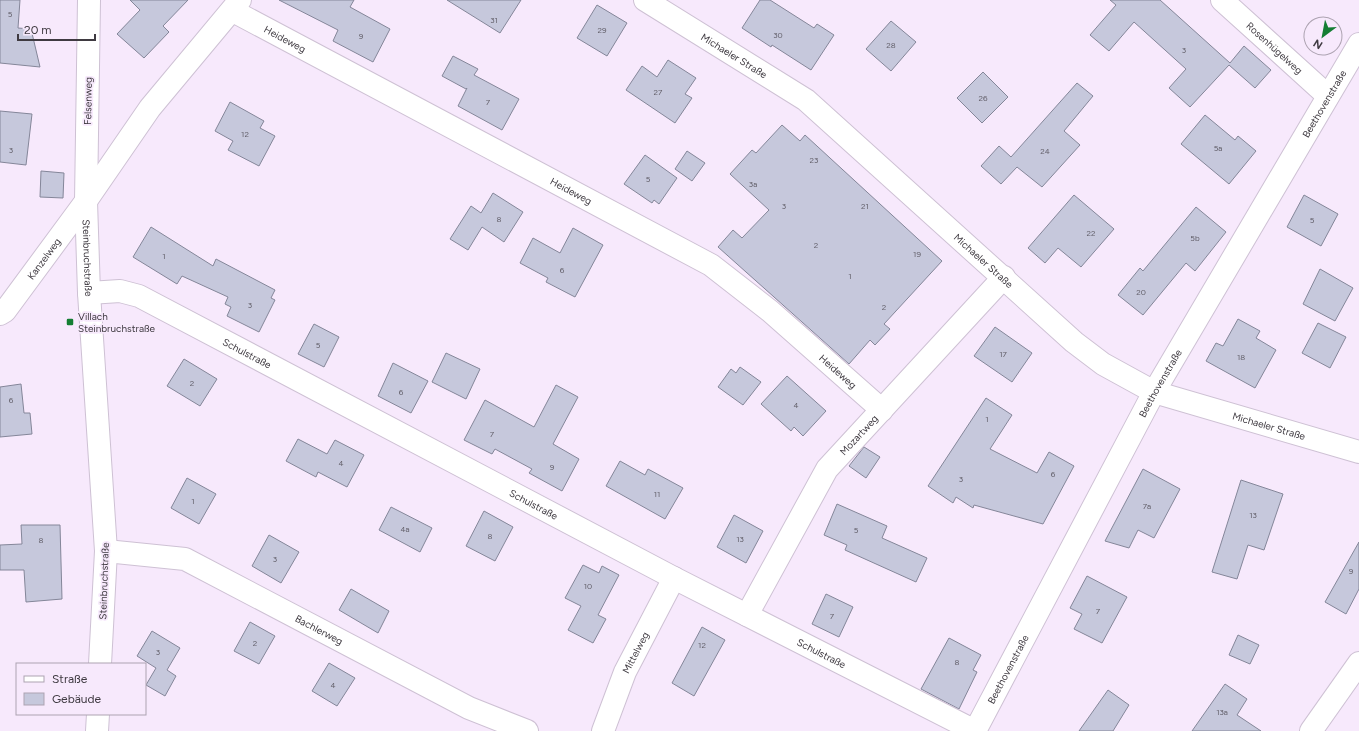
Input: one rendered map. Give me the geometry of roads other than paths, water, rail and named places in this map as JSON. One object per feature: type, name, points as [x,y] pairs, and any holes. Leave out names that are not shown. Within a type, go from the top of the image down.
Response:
[{"type":"street","name":"Felsenweg","points":[[86,201],[89,0]]},
{"type":"street","name":"Michaeler Straße","points":[[645,0],[806,100],[1004,277],[1074,342],[1103,364],[1154,392],[1359,452]]},
{"type":"street","name":"Rosenhügelweg","points":[[1222,0],[1328,96]]},
{"type":"street","points":[[86,201],[150,108],[237,5]]},
{"type":"street","name":"Heideweg","points":[[237,5],[711,265],[770,310],[882,410]]},
{"type":"street","name":"Beethovenstraße","points":[[975,731],[1154,392],[1359,44]]},
{"type":"street","name":"Steinbruchstraße","points":[[86,201],[89,293],[106,551],[100,663]]},
{"type":"street","name":"Kanzelweg","points":[[0,314],[5,311],[86,201]]},
{"type":"street","name":"Mozartweg","points":[[747,615],[827,469],[1004,277]]},
{"type":"street","name":"Schulstraße","points":[[89,293],[120,292],[139,296],[674,578],[975,731]]},
{"type":"street","name":"Bachlerweg","points":[[106,551],[185,559],[469,708],[527,731]]},
{"type":"street","name":"Mittelweg","points":[[603,731],[625,672],[674,578]]},
{"type":"street","points":[[1311,731],[1359,663]]},
{"type":"street","points":[[97,731],[98,715]]},
{"type":"place","name":"Villach Steinbruchstraße","points":[[70,322]]}]
